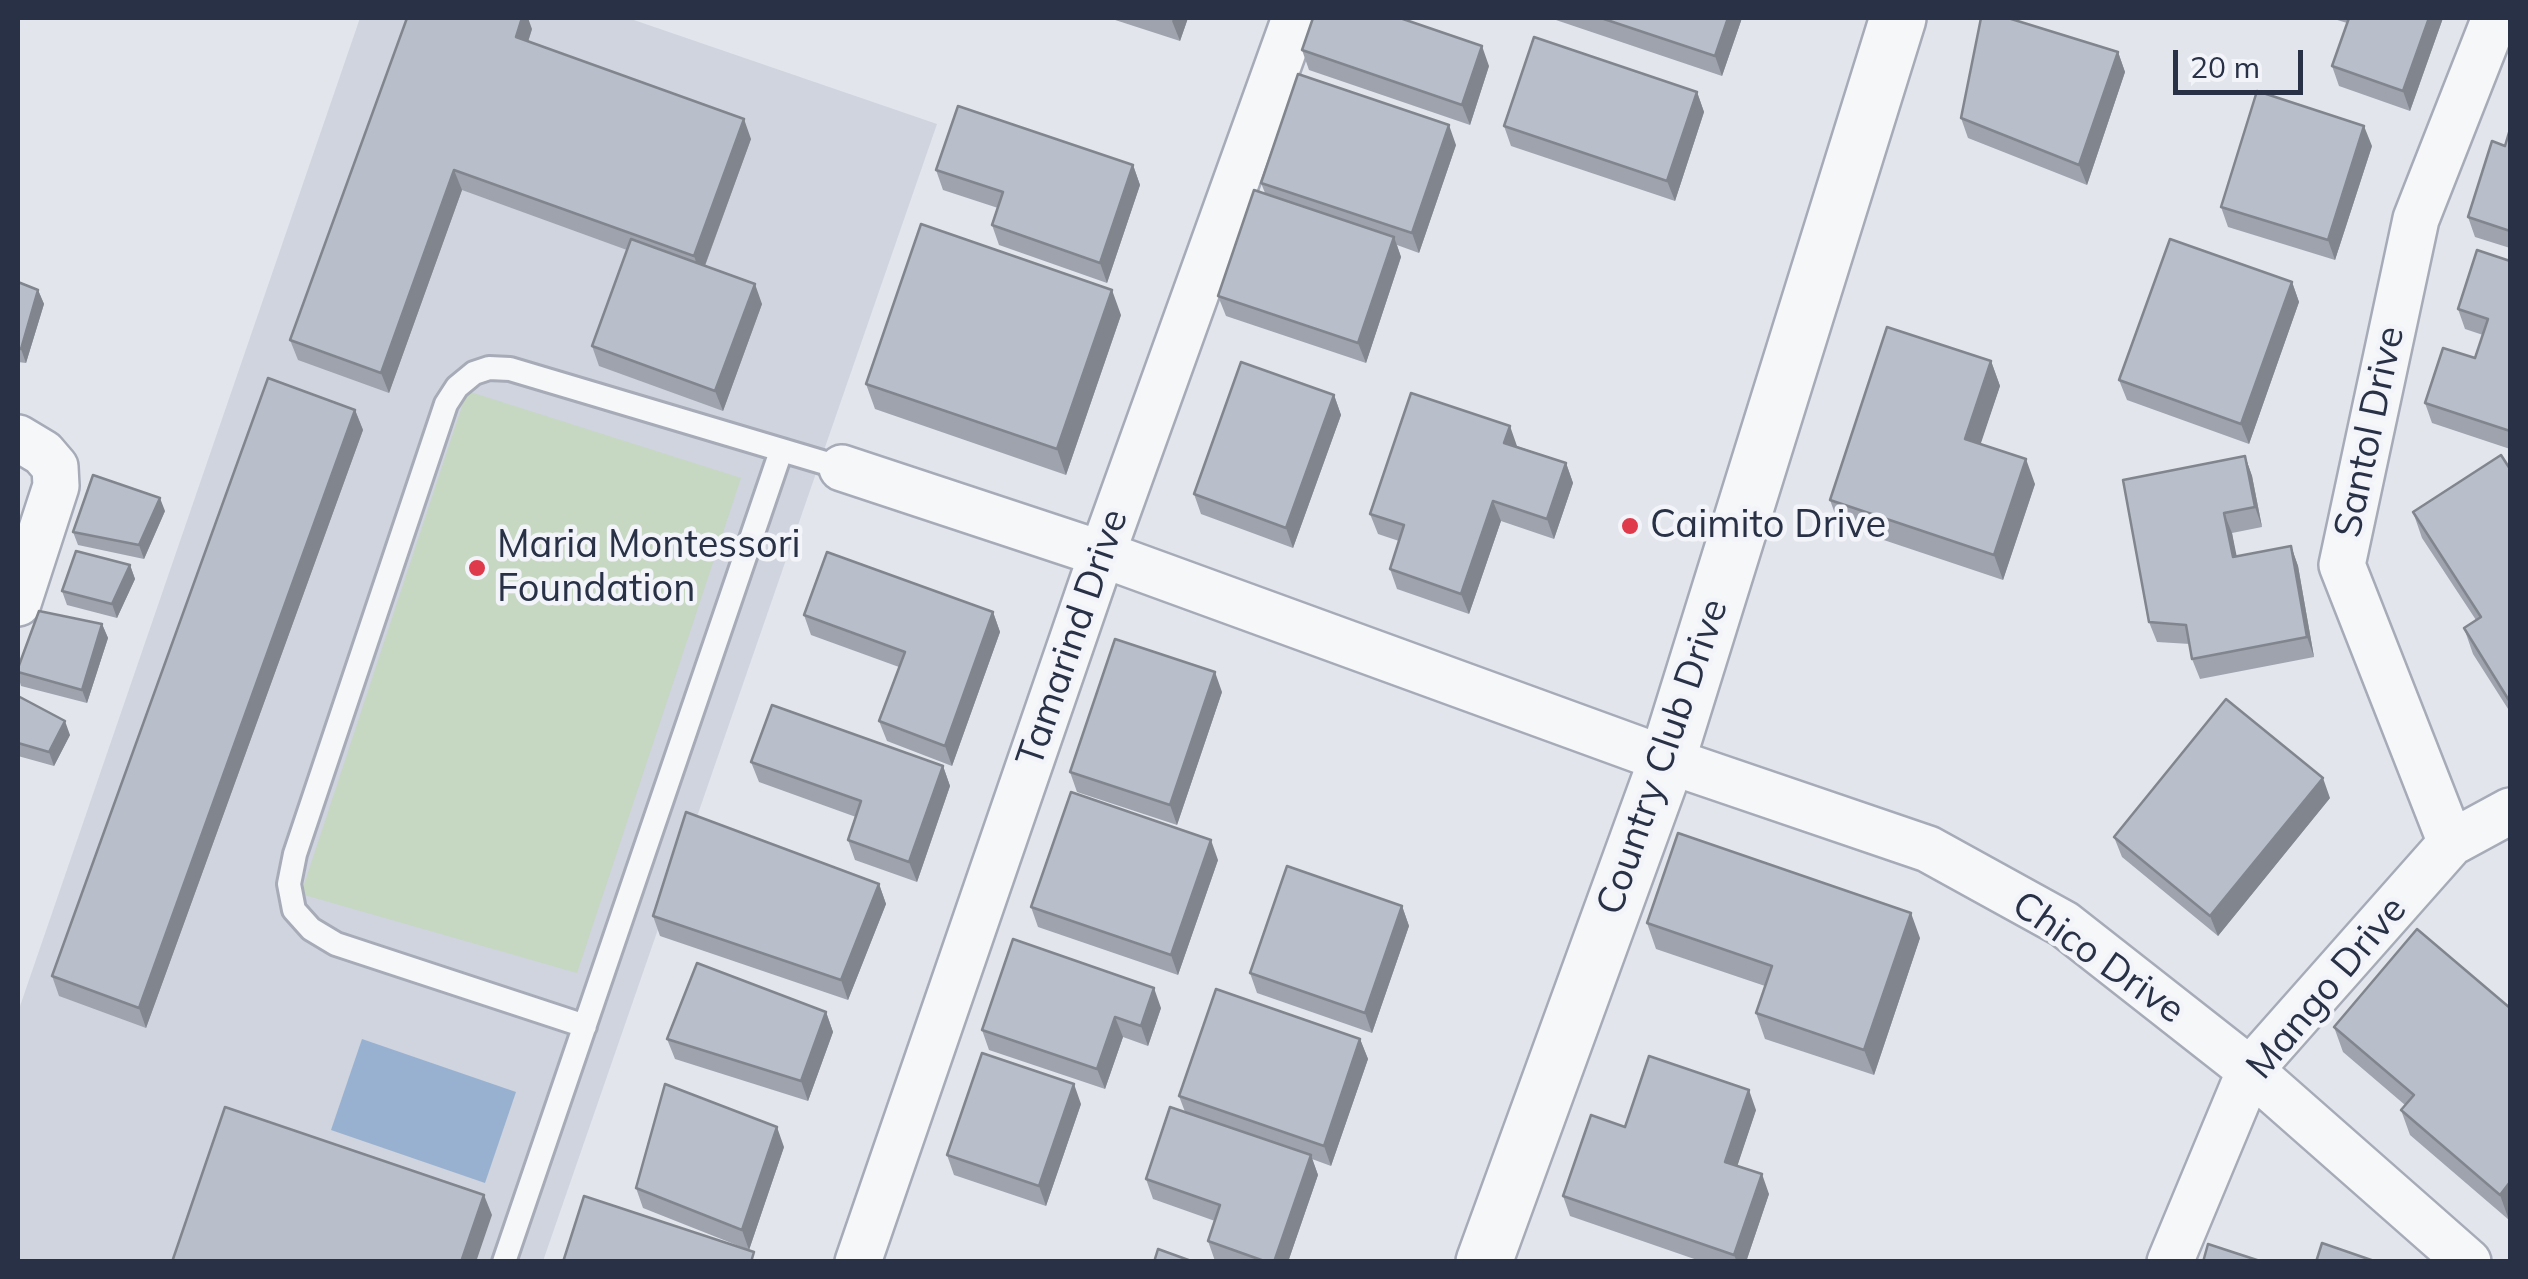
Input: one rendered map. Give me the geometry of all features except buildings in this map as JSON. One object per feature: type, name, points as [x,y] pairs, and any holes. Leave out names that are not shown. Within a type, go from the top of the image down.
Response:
[{"type":"street","name":"Tamarind Drive","points":[[858,1262],[1102,554],[1295,18]]},
{"type":"street","name":"Country Club Drive","points":[[1484,1262],[1667,760],[1898,18]]},
{"type":"street","name":"Santol Drive","points":[[2451,842],[2342,564],[2416,218],[2494,18]]},
{"type":"street","points":[[18,438],[44,452],[54,467],[56,486],[18,603]]},
{"type":"street","points":[[842,468],[1102,554],[1667,760]]},
{"type":"street","name":"Chico Drive","points":[[1667,760],[1928,850],[2064,924],[2250,1070],[2468,1262]]},
{"type":"street","name":"Mango Drive","points":[[2170,1262],[2250,1070],[2451,842],[2510,811]]},
{"type":"lane","points":[[586,1026],[336,944],[311,929],[294,910],[289,884],[295,854],[446,404],[457,387],[474,373],[490,368],[510,369],[842,468]]},
{"type":"lane","points":[[504,1262],[781,451]]},
{"type":"shaded area","name":"Maria Montessori Foundation","points":[[360,18],[628,18],[937,124],[543,1261],[18,1262],[18,1012]]},
{"type":"green space","points":[[467,391],[741,478],[577,973],[301,894]]},
{"type":"water","points":[[362,1039],[516,1092],[485,1183],[331,1130]]},
{"type":"place","name":"Caimito Drive","points":[[1630,526]]},
{"type":"place","name":"Maria Montessori Foundation","points":[[477,568]]}]
